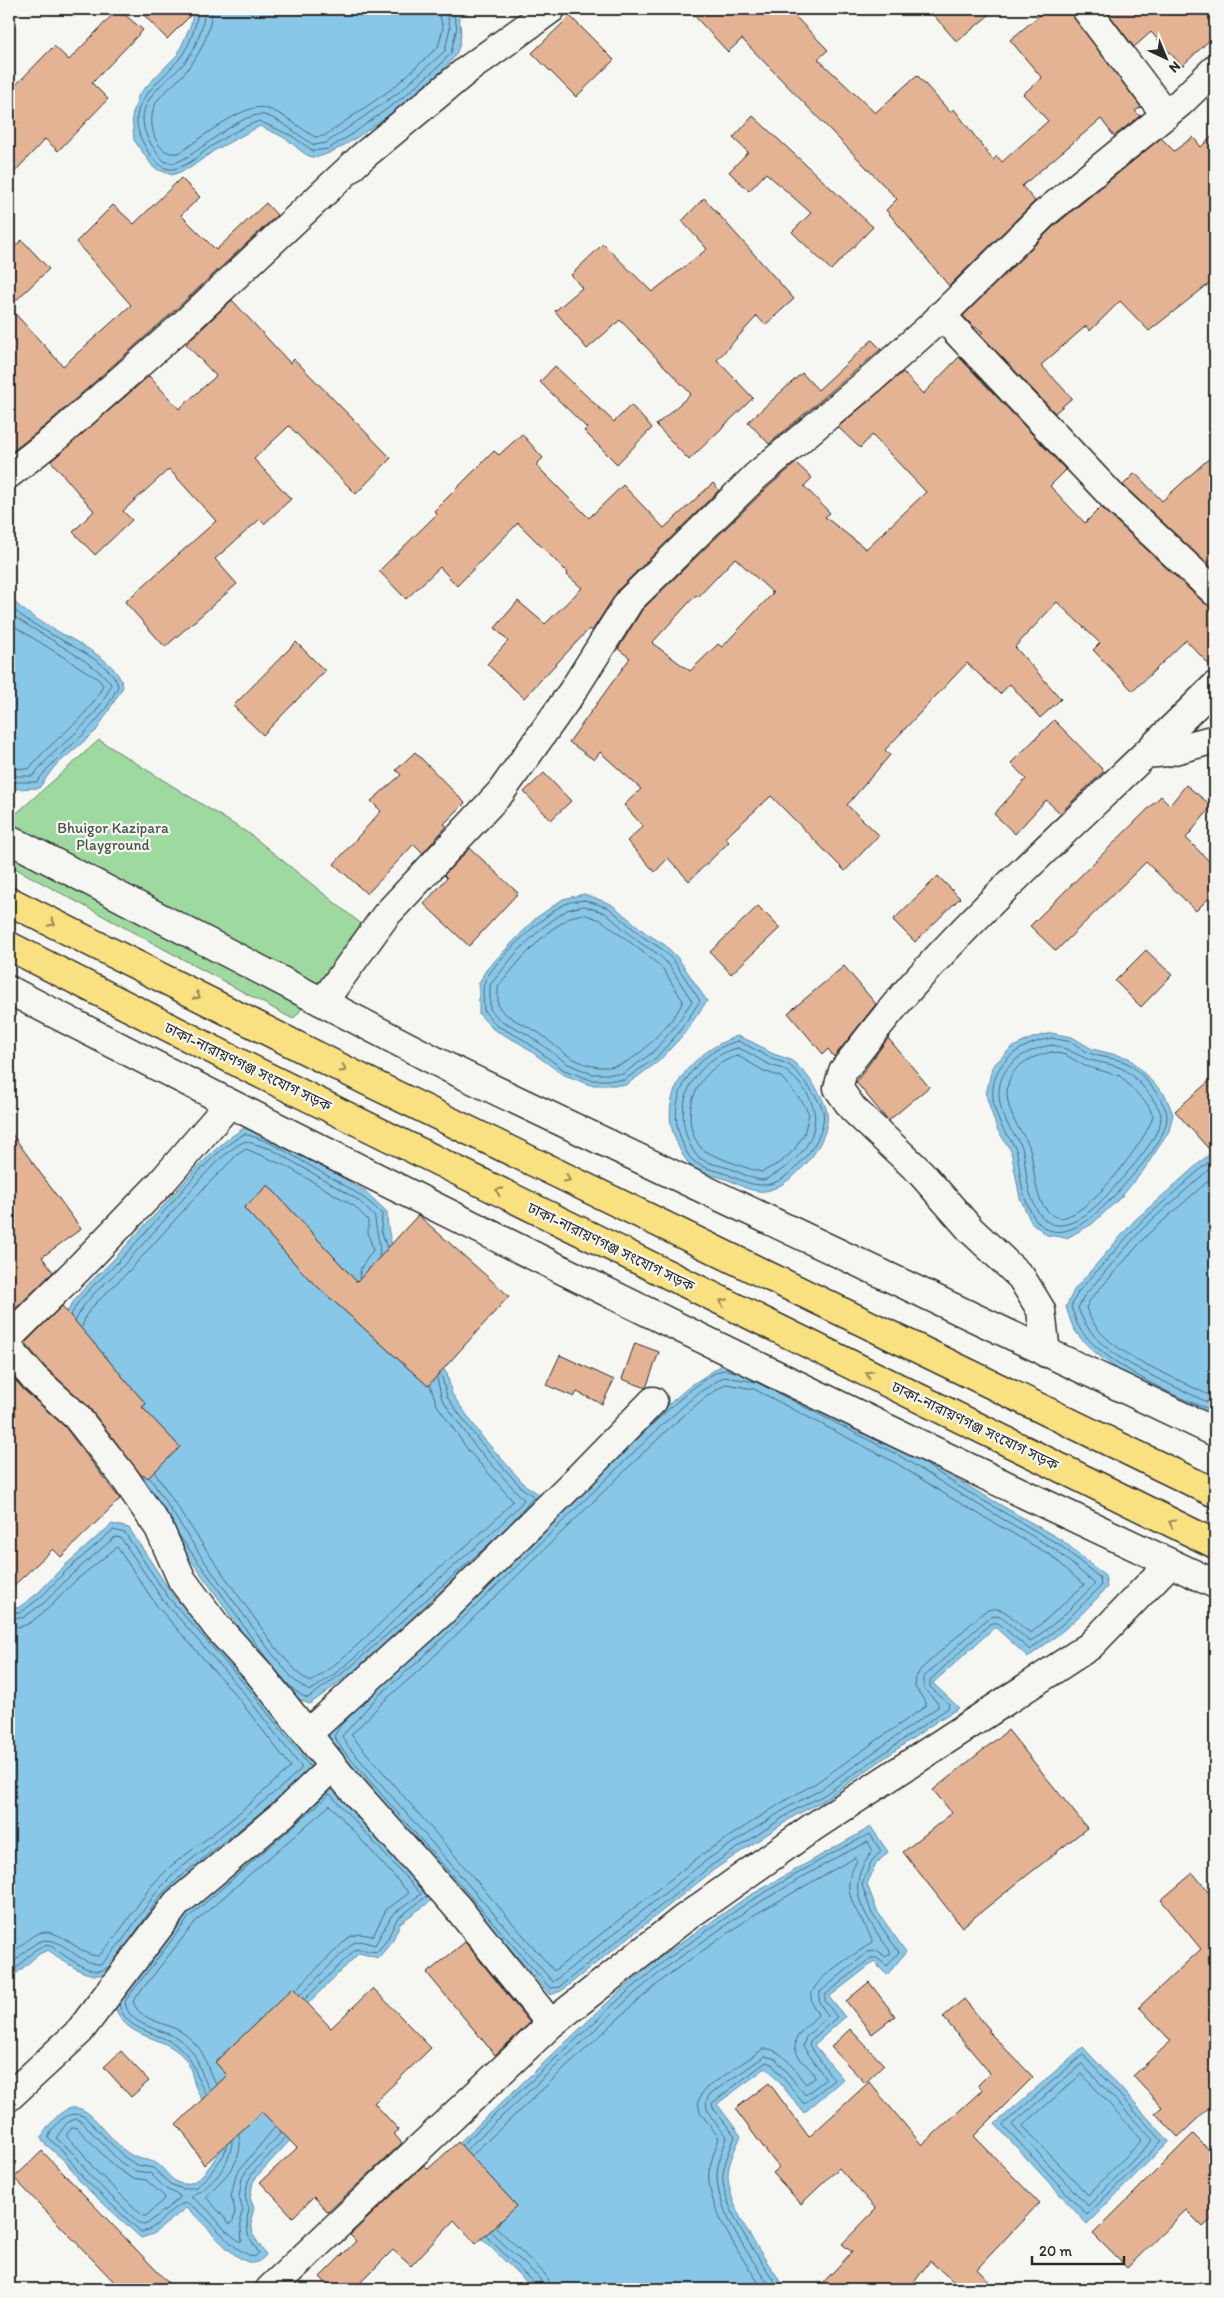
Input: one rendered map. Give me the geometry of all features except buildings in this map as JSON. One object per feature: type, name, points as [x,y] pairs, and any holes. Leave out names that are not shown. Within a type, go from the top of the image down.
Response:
[{"type":"main road","points":[[9,901],[467,1130],[1215,1493]]},
{"type":"main road","name":"ঢাকা-নারায়ণগঞ্জ সংযোগ সড়ক","points":[[9,946],[251,1069],[1215,1544]]},
{"type":"street","points":[[9,474],[55,438],[184,324],[362,157],[467,70],[551,9]]},
{"type":"street","points":[[1086,9],[1166,115]]},
{"type":"street","points":[[323,1002],[386,915],[501,792],[572,692],[630,600],[756,476],[875,376],[941,315],[1045,213],[1166,115],[1215,69]]},
{"type":"street","points":[[941,315],[1112,495],[1215,592]]},
{"type":"street","points":[[1046,1353],[1041,1310],[1021,1277],[971,1230],[921,1173],[873,1130],[853,1109],[838,1088],[843,1072],[909,989],[1019,876],[1215,686]]},
{"type":"street","points":[[1146,754],[1167,752],[1215,739]]},
{"type":"street","points":[[9,839],[460,1073],[1215,1432]]},
{"type":"street","points":[[9,990],[229,1104],[683,1331],[1215,1584]]},
{"type":"street","points":[[9,1337],[161,1183],[229,1104]]},
{"type":"street","points":[[9,1349],[34,1378],[76,1416],[112,1462],[159,1528],[182,1580],[218,1628],[259,1673],[333,1766],[457,1907],[551,2024]]},
{"type":"street","points":[[307,1734],[442,1612],[653,1401]]},
{"type":"street","points":[[270,2289],[551,2024],[682,1920],[812,1827],[967,1728],[1090,1646],[1170,1563]]},
{"type":"street","points":[[9,2097],[79,2032],[177,1903],[284,1813],[333,1766]]},
{"type":"green space","name":"Bhuigor Kazipara Playground","points":[[99,740],[251,835],[370,931],[293,1019],[9,865],[9,820]]},
{"type":"water","points":[[194,9],[457,9],[460,20],[460,39],[454,57],[429,82],[363,133],[324,155],[309,156],[283,137],[260,126],[215,150],[190,168],[172,175],[154,168],[134,140],[132,116],[139,94],[178,54],[191,24]]},
{"type":"water","points":[[9,595],[20,607],[36,618],[106,661],[117,674],[123,687],[96,731],[54,767],[39,788],[13,789],[9,786]]},
{"type":"water","points":[[584,894],[611,904],[646,933],[665,945],[678,958],[707,1001],[683,1035],[659,1061],[626,1085],[590,1085],[562,1074],[521,1044],[493,1029],[479,1014],[479,983],[486,970],[536,918],[563,899]]},
{"type":"water","points":[[1051,1033],[1072,1037],[1092,1049],[1129,1058],[1165,1095],[1173,1114],[1169,1131],[1143,1171],[1121,1197],[1092,1224],[1067,1238],[1047,1235],[1031,1222],[1020,1198],[1011,1151],[997,1129],[986,1095],[992,1067],[1011,1048],[1032,1038]]},
{"type":"water","points":[[737,1036],[792,1061],[815,1086],[826,1109],[826,1128],[811,1158],[790,1179],[766,1191],[749,1189],[726,1179],[699,1171],[691,1166],[677,1144],[670,1119],[671,1102],[676,1087],[684,1074],[708,1051]]},
{"type":"water","points":[[244,1128],[275,1139],[345,1179],[365,1191],[387,1212],[388,1229],[399,1267],[439,1362],[447,1374],[452,1394],[483,1438],[525,1485],[543,1497],[352,1673],[310,1704],[285,1688],[272,1674],[145,1495],[108,1432],[62,1323],[78,1295],[114,1259],[195,1170],[230,1137]]},
{"type":"water","points":[[1215,1149],[1215,1417],[1160,1394],[1120,1371],[1102,1358],[1076,1332],[1066,1307],[1074,1290],[1135,1220]]},
{"type":"water","points":[[722,1365],[745,1368],[935,1464],[961,1482],[1063,1541],[1105,1576],[1107,1587],[1070,1625],[1028,1657],[995,1627],[933,1683],[959,1708],[940,1719],[826,1799],[796,1815],[715,1869],[561,1991],[550,1995],[450,1878],[338,1752],[328,1737],[336,1723],[653,1418],[690,1386]]},
{"type":"water","points":[[112,1524],[129,1528],[172,1594],[253,1686],[318,1769],[108,1974],[91,1974],[76,1969],[48,1950],[39,1954],[9,1980],[9,1606],[18,1608],[38,1593],[62,1568]]},
{"type":"water","points":[[333,1781],[434,1890],[431,1901],[400,1923],[392,1942],[378,1958],[359,1953],[289,2022],[294,2136],[253,2182],[250,2198],[254,2208],[251,2219],[253,2235],[266,2255],[254,2263],[243,2260],[226,2247],[186,2208],[153,2234],[141,2238],[81,2183],[67,2163],[44,2143],[41,2137],[55,2119],[67,2110],[77,2108],[96,2120],[128,2153],[156,2163],[181,2184],[195,2181],[206,2171],[219,2151],[219,2133],[196,2088],[188,2063],[177,2051],[135,2031],[126,2024],[118,2014],[113,2000],[161,1933]]},
{"type":"water","points":[[871,1827],[888,1852],[876,1864],[867,1884],[877,1911],[906,1952],[887,1975],[874,1962],[829,1997],[845,2017],[814,2045],[843,2079],[804,2113],[767,2067],[717,2104],[741,2136],[728,2171],[730,2190],[735,2205],[759,2250],[786,2289],[534,2289],[478,2235],[429,2171],[621,1990],[661,1957],[744,1899]]},
{"type":"water","points":[[1083,2047],[1169,2141],[1087,2224],[995,2124]]}]
